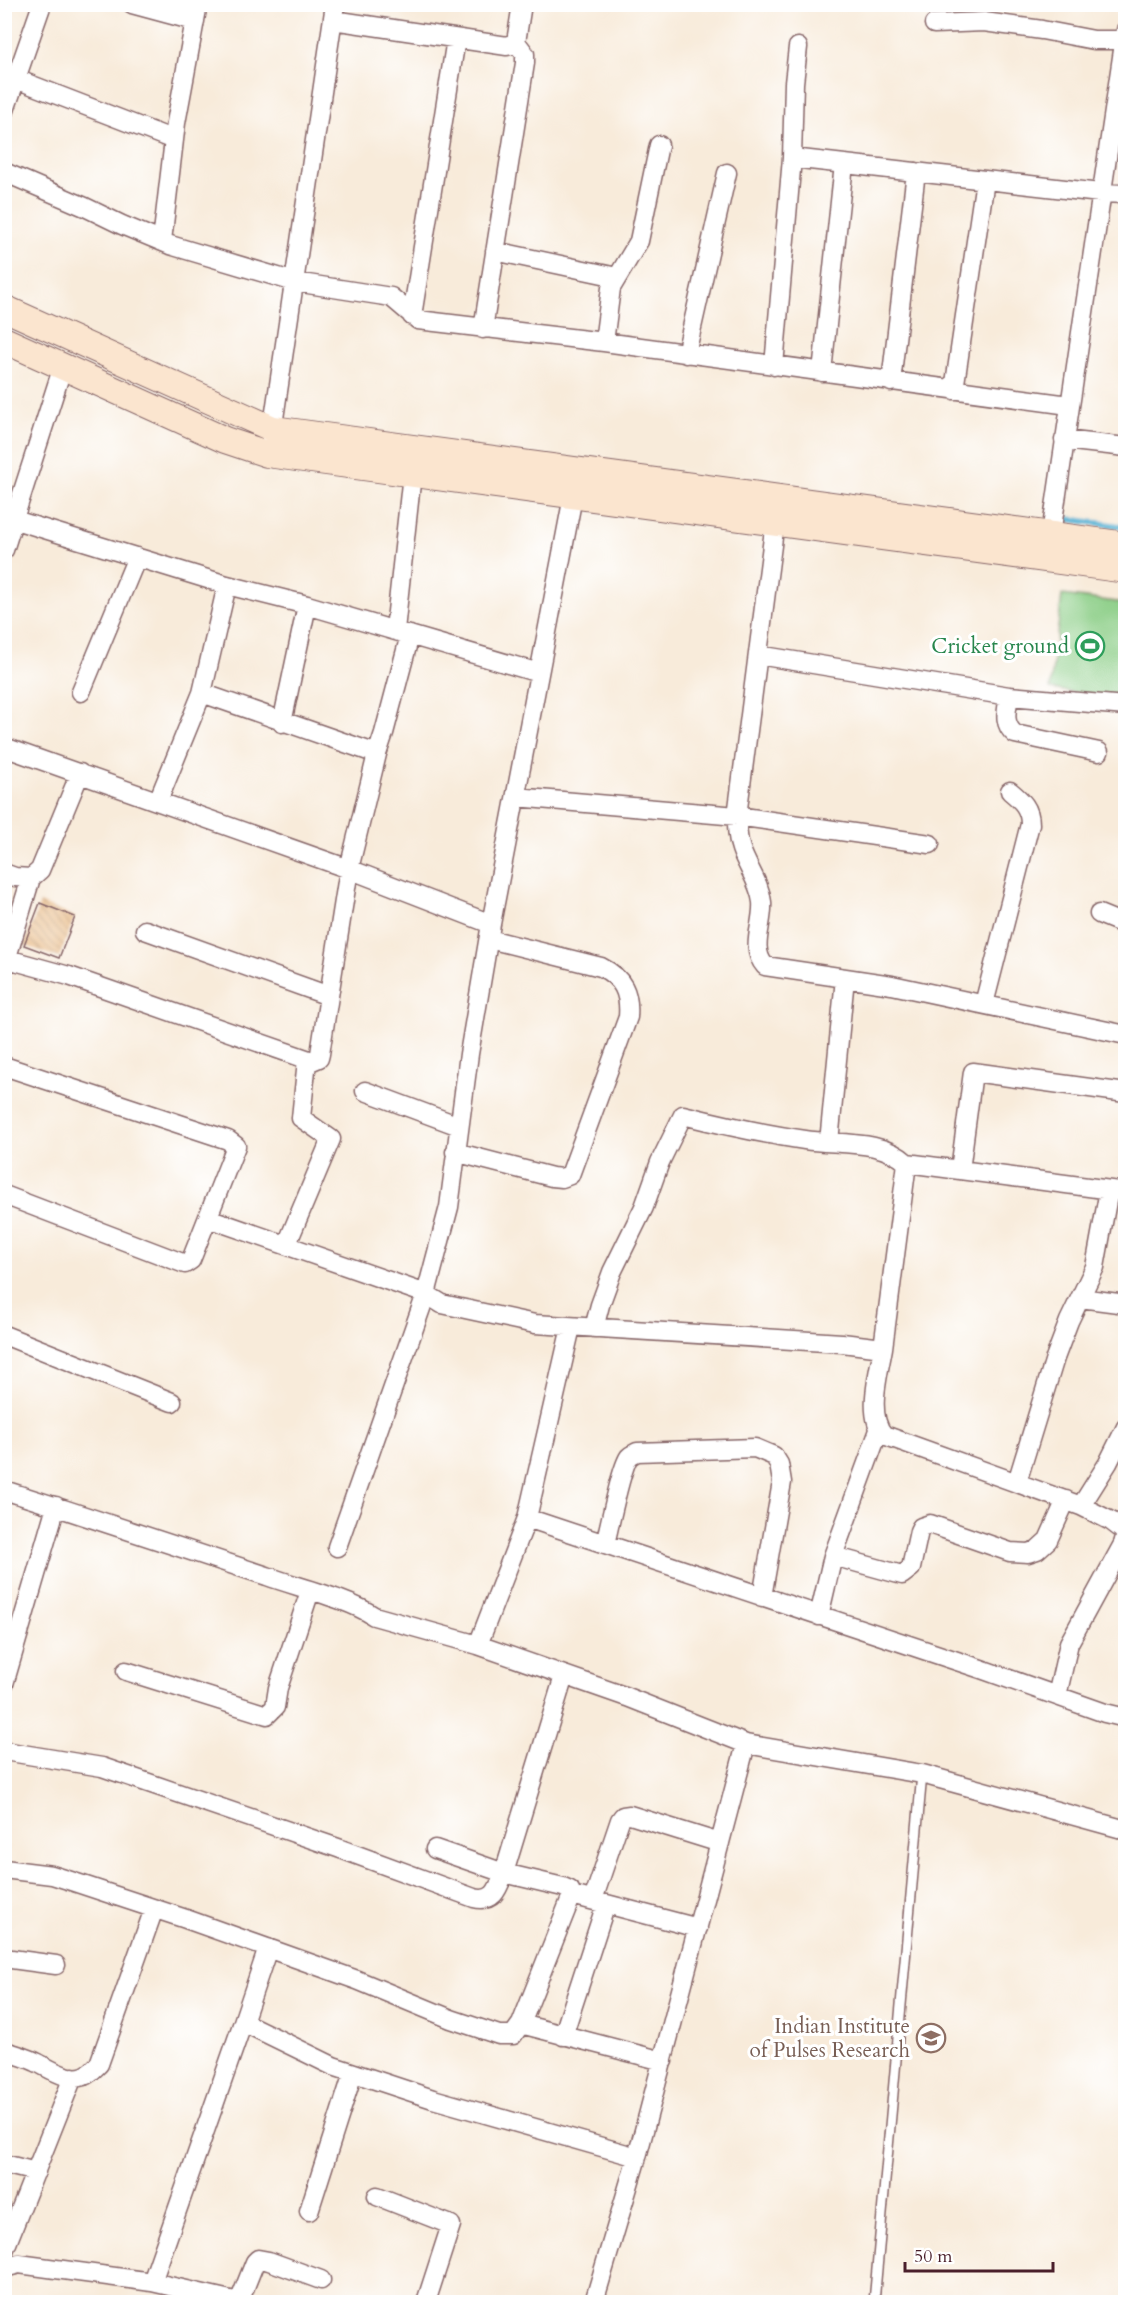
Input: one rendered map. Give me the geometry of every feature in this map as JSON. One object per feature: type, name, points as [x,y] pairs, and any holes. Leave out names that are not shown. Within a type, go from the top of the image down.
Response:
[{"type":"street","points":[[4,113],[42,4]]},
{"type":"street","points":[[132,4],[196,13],[174,140],[162,241]]},
{"type":"street","points":[[483,329],[526,59],[516,42],[522,4]]},
{"type":"street","points":[[267,454],[273,429],[334,12],[456,39],[507,46],[516,42]]},
{"type":"street","points":[[934,24],[984,22],[1094,40],[1125,37],[1051,534]]},
{"type":"street","points":[[412,316],[456,39]]},
{"type":"street","points":[[774,366],[792,158],[794,84],[798,47]]},
{"type":"street","points":[[16,79],[174,140]]},
{"type":"street","points":[[604,342],[609,298],[617,277],[639,241],[659,145]]},
{"type":"street","points":[[792,158],[1125,194]]},
{"type":"street","points":[[822,372],[844,164]]},
{"type":"street","points":[[4,172],[162,241],[295,282],[391,297],[418,320],[604,342],[1069,405]]},
{"type":"street","points":[[891,382],[916,172]]},
{"type":"street","points":[[686,354],[726,173]]},
{"type":"street","points":[[954,390],[985,180]]},
{"type":"street","points":[[495,251],[617,277]]},
{"type":"street","points":[[4,308],[273,429],[1125,545]]},
{"type":"street","points":[[4,340],[225,440],[267,454],[1125,570]]},
{"type":"street","points":[[4,550],[63,366]]},
{"type":"street","points":[[1064,440],[1125,447]]},
{"type":"street","points":[[337,1547],[426,1294],[449,1207],[455,1152],[490,931],[573,495],[580,470]]},
{"type":"street","points":[[80,773],[40,870],[31,878],[5,961],[69,976],[307,1060],[312,1061],[319,1058],[348,869],[376,754],[384,733],[402,632],[412,474]]},
{"type":"street","points":[[15,520],[227,585],[307,605],[539,673]]},
{"type":"street","points":[[775,522],[737,816],[740,846],[762,902],[757,947],[760,960],[765,966],[892,985],[1125,1035]]},
{"type":"street","points":[[81,692],[137,557]]},
{"type":"street","points":[[158,801],[202,693],[227,585]]},
{"type":"street","points":[[282,723],[307,605]]},
{"type":"street","points":[[758,655],[1009,696],[1125,706]]},
{"type":"street","points":[[202,693],[282,723],[376,754]]},
{"type":"street","points":[[1009,696],[1006,721],[1015,734],[1099,752]]},
{"type":"street","points":[[4,747],[348,869],[490,931],[601,967],[614,974],[625,988],[629,1004],[628,1017],[570,1175],[552,1178],[455,1152]]},
{"type":"street","points":[[984,1004],[1030,824],[1028,810],[1010,791]]},
{"type":"street","points":[[516,797],[737,816],[930,843]]},
{"type":"street","points":[[4,873],[15,877],[31,878]]},
{"type":"street","points":[[1099,914],[1125,924]]},
{"type":"street","points":[[145,930],[329,996]]},
{"type":"street","points":[[829,1142],[845,978]]},
{"type":"street","points":[[287,1244],[331,1139],[301,1118],[307,1060]]},
{"type":"street","points":[[4,1066],[233,1143],[236,1146],[236,1151],[191,1260],[181,1264],[4,1195]]},
{"type":"street","points":[[960,1170],[973,1072],[1125,1093]]},
{"type":"street","points":[[364,1090],[459,1126]]},
{"type":"street","points":[[594,1328],[612,1272],[644,1207],[660,1162],[683,1115],[806,1140],[875,1148],[897,1154],[907,1163],[1117,1191],[1095,1266],[1055,1358],[1017,1482]]},
{"type":"street","points":[[907,1163],[874,1415],[879,1430],[890,1438],[1074,1503],[1124,1531],[1125,1537],[1096,1597],[1069,1643],[1057,1696]]},
{"type":"street","points":[[208,1218],[426,1294],[442,1304],[534,1324],[883,1348]]},
{"type":"street","points":[[1080,1298],[1125,1304]]},
{"type":"street","points":[[478,1645],[527,1518],[571,1327]]},
{"type":"street","points":[[4,1335],[172,1402]]},
{"type":"street","points":[[819,1616],[833,1556],[879,1430]]},
{"type":"street","points":[[833,1556],[902,1575],[911,1568],[921,1527],[930,1524],[1010,1552],[1028,1553],[1037,1550],[1048,1540],[1074,1503],[1108,1463],[1124,1433]]},
{"type":"street","points":[[605,1544],[623,1472],[632,1454],[713,1449],[755,1448],[765,1450],[774,1456],[779,1464],[782,1482],[762,1597]]},
{"type":"street","points":[[4,1490],[310,1591],[365,1610],[374,1616],[478,1645],[627,1697],[746,1744],[922,1774],[1125,1830]]},
{"type":"street","points":[[4,1684],[56,1506]]},
{"type":"street","points":[[527,1518],[1125,1718]]},
{"type":"street","points":[[126,1671],[267,1715],[274,1707],[278,1688],[310,1591]]},
{"type":"street","points":[[4,1751],[102,1767],[481,1900],[492,1897],[498,1890],[564,1676]]},
{"type":"street","points":[[594,2302],[637,2157],[746,1744]]},
{"type":"street","points":[[564,2036],[620,1820],[623,1816],[630,1815],[720,1843]]},
{"type":"street","points":[[435,1848],[504,1873],[563,1887],[570,1890],[572,1894],[698,1928]]},
{"type":"street","points":[[4,1869],[52,1875],[154,1909],[357,1980],[451,2019],[499,2035],[513,2035],[521,2024],[572,1894]]},
{"type":"street","points":[[4,2051],[19,2055],[54,2072],[73,2077],[84,2076],[99,2064],[154,1909]]},
{"type":"street","points":[[152,2282],[268,1948]]},
{"type":"street","points":[[4,1958],[56,1965]]},
{"type":"street","points":[[243,2022],[333,2066],[353,2073],[433,2099],[637,2157]]},
{"type":"street","points":[[521,2024],[663,2061]]},
{"type":"street","points":[[309,2211],[353,2073]]},
{"type":"street","points":[[4,2251],[73,2077]]},
{"type":"street","points":[[4,2164],[36,2172]]},
{"type":"street","points":[[377,2196],[451,2225],[426,2302]]},
{"type":"street","points":[[4,2268],[19,2264],[152,2282],[239,2302],[258,2259],[321,2280]]},
{"type":"lane","points":[[874,2302],[922,1774]]},
{"type":"green space","name":"Cricket ground","points":[[1062,595],[1125,603],[1125,699],[1050,689]]},
{"type":"building","points":[[40,903],[75,917],[59,958],[24,945]]},
{"type":"waterway","points":[[1067,519],[1126,527]]},
{"type":"place","name":"Cricket ground","points":[[1090,646]]},
{"type":"place","name":"Indian Institute of Pulses Research","points":[[931,2038]]}]
